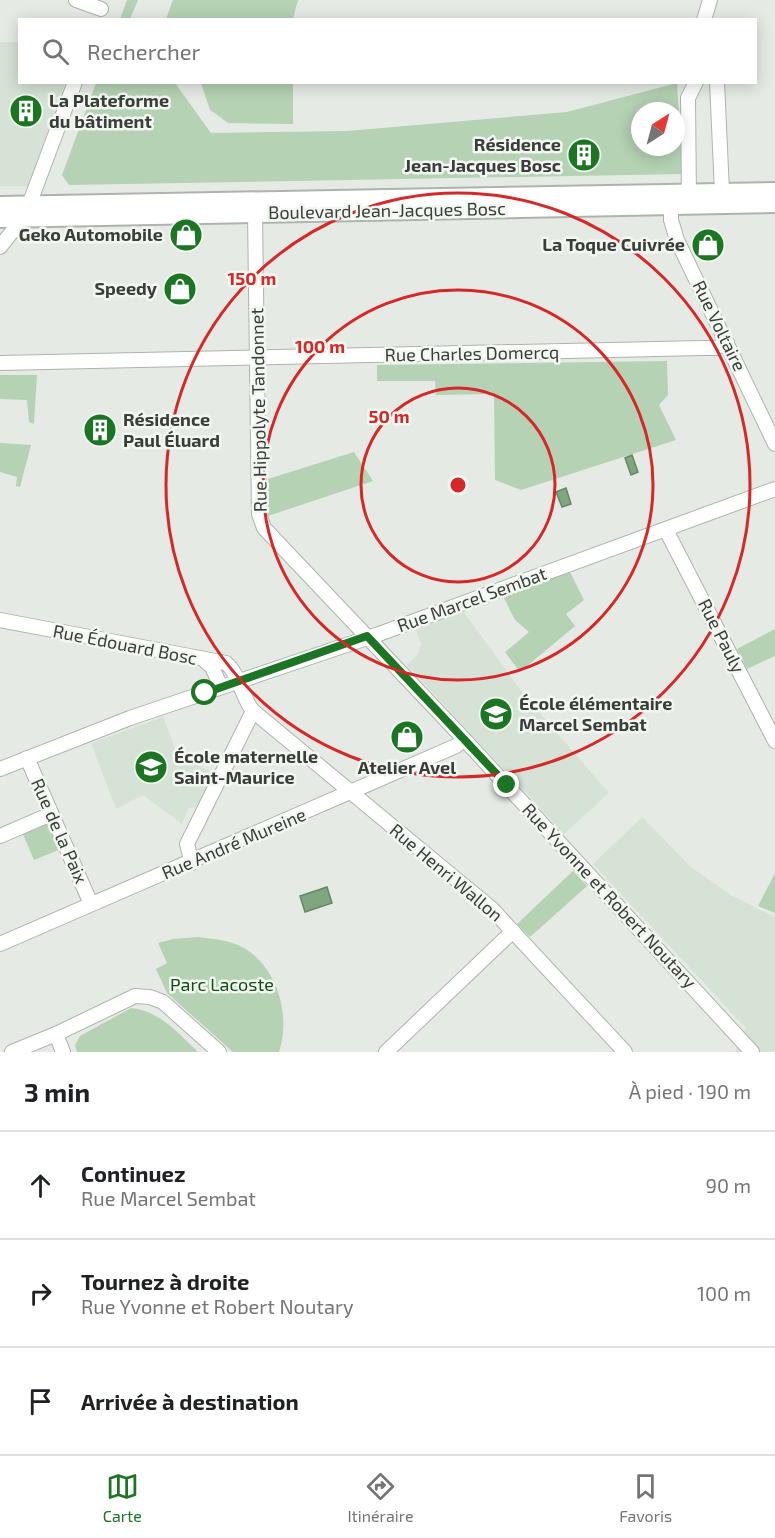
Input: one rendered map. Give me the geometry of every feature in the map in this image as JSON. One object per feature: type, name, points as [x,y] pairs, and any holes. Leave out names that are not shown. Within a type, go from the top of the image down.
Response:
[{"type":"main road","name":"Boulevard Jean-Jacques Bosc","points":[[689,199],[722,192],[775,191]]},
{"type":"main road","name":"Boulevard Jean-Jacques Bosc","points":[[0,205],[26,212],[255,213],[689,199],[775,204]]},
{"type":"main road","name":"Boulevard Jean-Jacques Bosc","points":[[0,219],[26,212],[235,201],[671,200]]},
{"type":"street","points":[[76,0],[101,10]]},
{"type":"street","points":[[705,18],[710,0]]},
{"type":"street","points":[[0,248],[26,212],[74,84]]},
{"type":"street","points":[[689,199],[688,98],[695,84]]},
{"type":"street","points":[[717,84],[722,192]]},
{"type":"street","points":[[235,201],[255,213],[264,206],[304,200]]},
{"type":"street","name":"Rue Voltaire","points":[[671,200],[671,220],[677,240],[775,444]]},
{"type":"street","name":"Rue Hippolyte Tandonnet","points":[[255,213],[260,514],[264,528],[367,636]]},
{"type":"street","name":"Rue Charles Domercq","points":[[0,363],[716,348],[727,343]]},
{"type":"street","name":"Rue Marcel Sembat","points":[[0,770],[130,718],[666,531],[775,489]]},
{"type":"street","name":"Rue Pauly","points":[[666,531],[775,741]]},
{"type":"street","name":"Rue Édouard Bosc","points":[[0,620],[205,661],[216,660],[234,669],[238,682]]},
{"type":"street","name":"Rue Yvonne et Robert Noutary","points":[[367,636],[752,1052]]},
{"type":"street","points":[[205,661],[212,667],[221,687]]},
{"type":"street","points":[[192,863],[187,844],[253,711],[245,701],[238,682]]},
{"type":"street","name":"Rue Henri Wallon","points":[[253,711],[492,909],[625,1052]]},
{"type":"street","name":"Rue André Mureine","points":[[0,944],[351,794],[456,746],[464,739]]},
{"type":"street","name":"Rue de la Paix","points":[[27,758],[91,904]]},
{"type":"street","points":[[0,836],[51,814]]},
{"type":"street","points":[[386,1052],[513,931]]},
{"type":"street","points":[[12,1052],[56,1034],[135,996],[150,997],[163,1002],[219,1052]]},
{"type":"street","points":[[56,1034],[63,1052]]},
{"type":"shaded area","name":"La Plateforme du bâtiment","points":[[0,42],[18,42],[18,84],[65,84],[28,186],[0,186]]},
{"type":"shaded area","points":[[632,455],[638,472],[631,475],[625,458]]},
{"type":"shaded area","points":[[566,488],[571,504],[562,507],[556,492]]},
{"type":"shaded area","name":"École élémentaire Marcel Sembat","points":[[463,611],[525,696],[609,793],[564,834],[407,665],[418,654],[421,644],[415,628]]},
{"type":"shaded area","name":"École maternelle Saint-Maurice","points":[[163,717],[178,756],[214,773],[197,807],[189,808],[182,824],[143,795],[116,809],[91,743]]},
{"type":"shaded area","points":[[642,817],[691,867],[731,895],[775,917],[775,1052],[735,1052],[746,1028],[593,864]]},
{"type":"shaded area","points":[[327,887],[332,903],[305,912],[300,896]]},
{"type":"green space","points":[[127,0],[138,0],[130,18],[120,18]]},
{"type":"green space","points":[[173,0],[298,0],[293,18],[166,18]]},
{"type":"green space","points":[[96,84],[176,84],[211,133],[347,131],[567,112],[677,84],[678,102],[631,102],[631,156],[682,156],[683,174],[69,185],[62,175]]},
{"type":"green space","points":[[201,84],[293,84],[293,124],[228,123],[210,110]]},
{"type":"green space","points":[[667,361],[668,395],[659,405],[676,440],[521,490],[495,480],[494,394],[436,395],[435,381],[377,381],[377,365]]},
{"type":"green space","points":[[0,375],[37,375],[34,424],[29,422],[27,400],[0,399]]},
{"type":"green space","points":[[0,443],[31,445],[20,487],[16,486],[17,477],[0,472]]},
{"type":"green space","points":[[354,452],[373,481],[268,516],[268,479]]},
{"type":"green space","points":[[570,572],[584,600],[566,614],[575,626],[520,672],[505,652],[529,632],[515,620],[503,596]]},
{"type":"green space","points":[[775,629],[775,656],[747,669],[737,649]]},
{"type":"green space","points":[[48,821],[61,849],[34,860],[22,832]]},
{"type":"green space","points":[[573,871],[587,886],[530,937],[517,924]]},
{"type":"green space","points":[[775,873],[775,913],[758,906]]},
{"type":"green space","name":"Parc Lacoste","points":[[198,937],[239,945],[256,957],[266,968],[279,994],[282,1009],[282,1038],[279,1052],[233,1052],[167,993],[156,969],[167,963],[158,943]]},
{"type":"green space","name":"Parc Lacoste","points":[[131,1008],[160,1018],[198,1052],[77,1052],[75,1045],[80,1036]]},
{"type":"place","name":"La Plateforme du bâtiment","points":[[26,111]]},
{"type":"place","name":"Résidence Jean-Jacques Bosc","points":[[584,155]]},
{"type":"place","name":"Geko Automobile","points":[[186,235]]},
{"type":"place","name":"La Toque Cuivrée","points":[[708,245]]},
{"type":"place","name":"Speedy","points":[[180,289]]},
{"type":"place","name":"Résidence Paul Éluard","points":[[100,430]]},
{"type":"place","name":"École élémentaire Marcel Sembat","points":[[496,714]]},
{"type":"place","name":"Atelier Avel","points":[[407,737]]},
{"type":"place","name":"École maternelle Saint-Maurice","points":[[151,767]]},
{"type":"route","points":[[205,693],[367,636],[507,785]]}]
